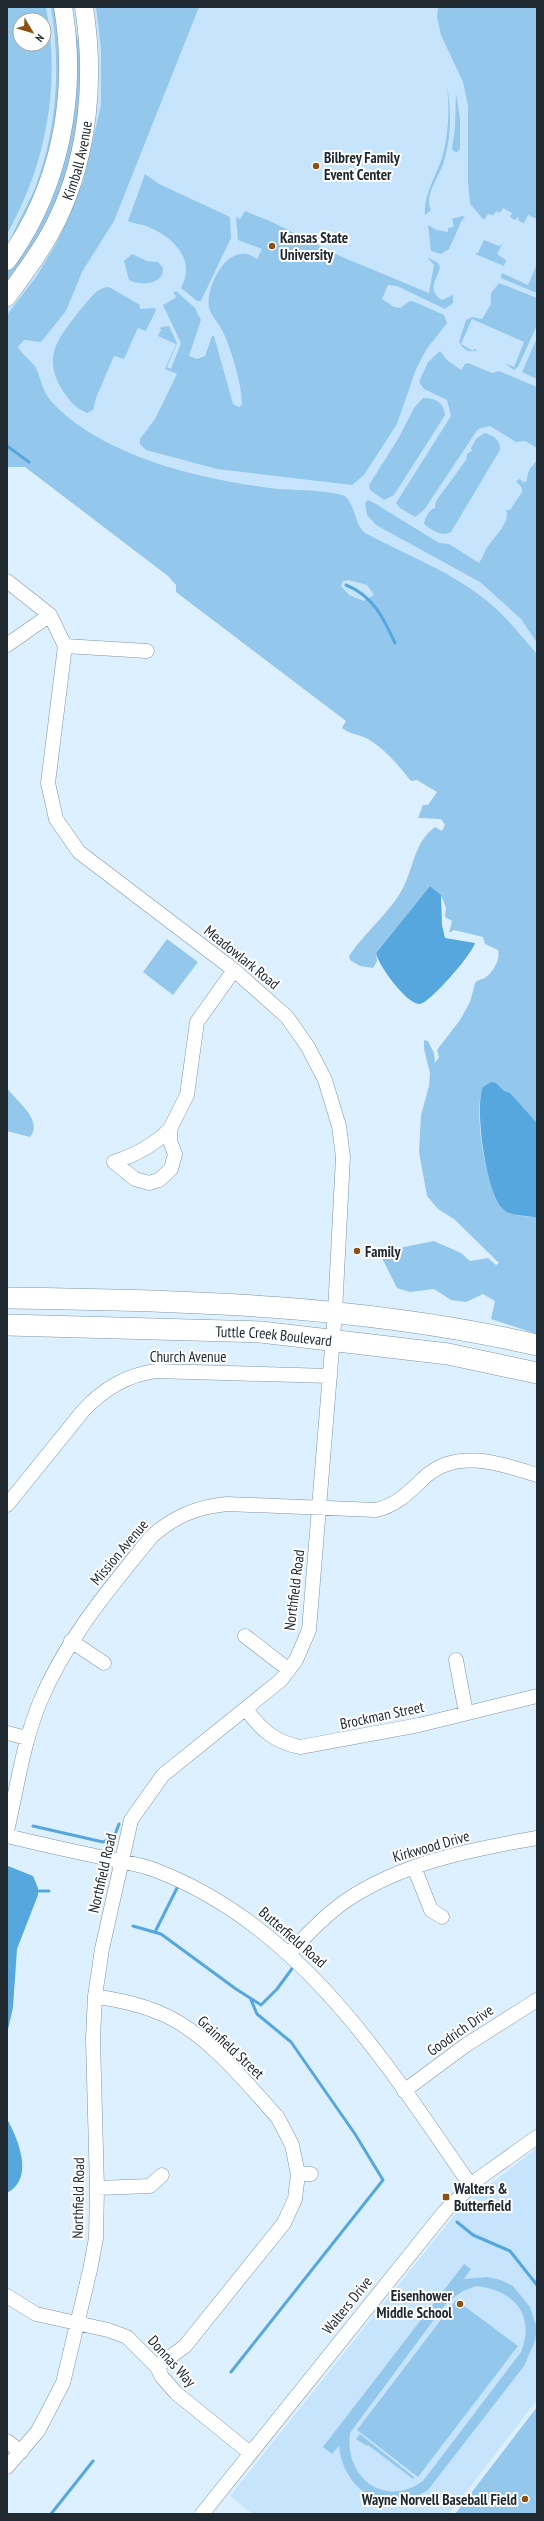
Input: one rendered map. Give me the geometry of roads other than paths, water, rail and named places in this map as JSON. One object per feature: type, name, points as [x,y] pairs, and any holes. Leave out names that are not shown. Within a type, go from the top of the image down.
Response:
[{"type":"highway","name":"Tuttle Creek Boulevard","points":[[7,1298],[157,1300],[261,1305],[335,1312],[489,1334],[537,1345]]},
{"type":"highway","name":"Tuttle Creek Boulevard","points":[[7,1324],[262,1332],[333,1339],[448,1354],[537,1373]]},
{"type":"main road","name":"Kimball Avenue","points":[[7,261],[28,228],[42,201],[58,152],[69,77],[63,7]]},
{"type":"main road","name":"Kimball Avenue","points":[[7,296],[49,236],[59,218],[75,172],[85,125],[89,92],[90,51],[84,7]]},
{"type":"street","points":[[7,581],[50,615],[65,646],[147,651]]},
{"type":"street","points":[[7,646],[50,615]]},
{"type":"street","name":"Meadowlark Road","points":[[65,646],[48,783],[56,819],[79,852],[234,970],[287,1017],[308,1047],[325,1080],[339,1126],[343,1157],[333,1339]]},
{"type":"street","points":[[170,1129],[187,1095],[197,1022],[234,970]]},
{"type":"street","name":"Northfield Road","points":[[7,2467],[38,2430],[63,2383],[78,2324],[96,2238],[97,2188],[92,2039],[95,1996],[102,1949],[121,1862],[132,1820],[162,1775],[269,1691],[289,1670],[303,1645],[309,1630],[333,1339]]},
{"type":"street","name":"Church Avenue","points":[[7,1505],[96,1397],[124,1379],[139,1373],[156,1371],[330,1376]]},
{"type":"street","name":"Mission Avenue","points":[[7,1831],[28,1738],[43,1696],[71,1641],[152,1536],[166,1524],[182,1514],[204,1506],[227,1504],[366,1511],[388,1507],[398,1502],[436,1469],[458,1460],[484,1461],[537,1475]]},
{"type":"street","points":[[245,1636],[289,1670]]},
{"type":"street","points":[[71,1641],[104,1663]]},
{"type":"street","points":[[456,1660],[466,1713]]},
{"type":"street","name":"Brockman Street","points":[[246,1709],[269,1736],[284,1744],[300,1747],[329,1743],[537,1696]]},
{"type":"street","points":[[7,1732],[28,1738]]},
{"type":"street","name":"Butterfield Road","points":[[7,1836],[154,1870],[200,1892],[246,1919],[288,1954],[344,2009],[471,2186]]},
{"type":"street","name":"Kirkwood Drive","points":[[288,1954],[346,1900],[394,1874],[414,1867],[504,1844],[537,1838]]},
{"type":"street","points":[[414,1867],[431,1910],[442,1917]]},
{"type":"street","name":"Grainfield Street","points":[[95,1996],[139,2005],[162,2013],[185,2026],[205,2042],[278,2118],[305,2174],[284,2223],[185,2346],[157,2367]]},
{"type":"street","name":"Goodrich Drive","points":[[404,2091],[466,2045],[537,2000]]},
{"type":"street","name":"Walters Drive","points":[[202,2514],[428,2231],[471,2186],[501,2161],[537,2138]]},
{"type":"street","points":[[97,2188],[150,2186],[162,2175]]},
{"type":"street","name":"Donnas Way","points":[[7,2296],[36,2314],[108,2330],[127,2338],[157,2367],[162,2377],[176,2393],[250,2454]]},
{"type":"street","points":[[7,2440],[21,2452]]},
{"type":"waterway","points":[[7,446],[29,462]]},
{"type":"waterway","points":[[346,585],[363,595],[376,608],[395,643]]},
{"type":"waterway","points":[[33,1826],[103,1842],[114,1837],[119,1824]]},
{"type":"waterway","points":[[155,1932],[178,1886]]},
{"type":"waterway","points":[[39,1891],[49,1891]]},
{"type":"waterway","points":[[133,1926],[161,1934],[236,1989],[261,2005],[277,1989],[294,1966]]},
{"type":"waterway","points":[[231,2372],[383,2180],[355,2134],[291,2042],[257,2014],[251,2000]]},
{"type":"waterway","points":[[457,2222],[473,2235],[510,2251],[537,2285]]},
{"type":"waterway","points":[[51,2514],[93,2461]]},
{"type":"place","name":"Bilbrey Family Event Center","points":[[316,166]]},
{"type":"place","name":"Kansas State University","points":[[272,246]]},
{"type":"place","name":"Family","points":[[357,1251]]},
{"type":"place","name":"Walters & Butterfield","points":[[446,2197]]},
{"type":"place","name":"Eisenhower Middle School","points":[[460,2304]]},
{"type":"place","name":"Wayne Norvell Baseball Field","points":[[525,2499]]}]
